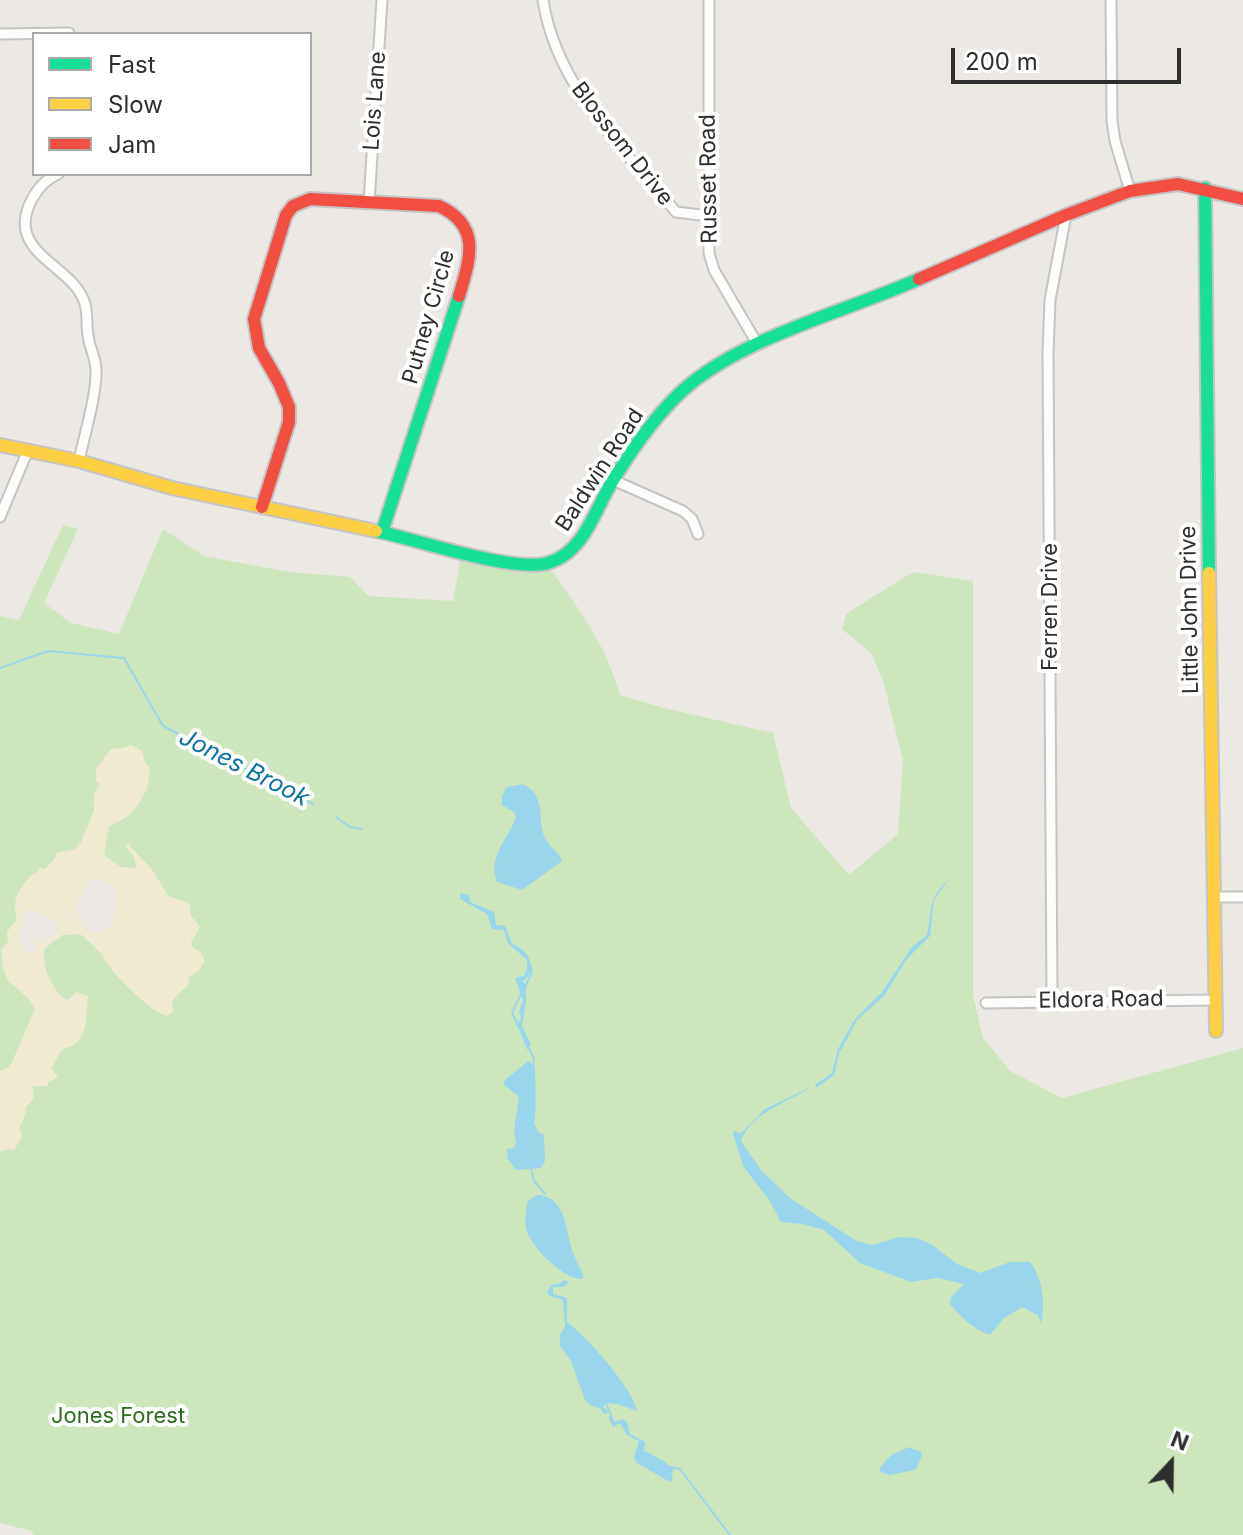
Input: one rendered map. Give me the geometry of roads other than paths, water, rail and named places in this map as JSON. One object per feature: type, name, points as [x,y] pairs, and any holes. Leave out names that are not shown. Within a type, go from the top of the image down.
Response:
[{"type":"street","name":"Lois Lane","points":[[369,202],[382,0]]},
{"type":"street","name":"Blossom Drive","points":[[543,0],[556,50],[587,105],[676,212],[708,216]]},
{"type":"street","name":"Russet Road","points":[[709,0],[709,253],[714,270],[758,345]]},
{"type":"street","points":[[1111,0],[1112,121],[1130,191]]},
{"type":"street","points":[[0,34],[32,34]]},
{"type":"street","points":[[55,176],[37,190],[29,205],[26,223],[29,240],[39,255],[76,284],[86,307],[87,332],[97,374],[79,461]]},
{"type":"street","name":"Baldwin Road","points":[[0,445],[79,461],[172,488],[382,532],[502,562],[549,563],[581,540],[613,480],[639,440],[677,395],[715,366],[808,321],[876,298],[1066,215],[1130,191],[1170,184],[1205,188],[1243,199]]},
{"type":"street","name":"Little John Drive","points":[[1205,188],[1216,1031]]},
{"type":"street","name":"Putney Circle","points":[[262,507],[290,410],[285,390],[259,354],[254,319],[283,222],[293,206],[310,199],[439,206],[447,209],[465,227],[471,252],[439,364],[382,532]]},
{"type":"street","name":"Ferren Drive","points":[[1052,1000],[1048,353],[1050,300],[1066,215]]},
{"type":"street","points":[[0,517],[28,450]]},
{"type":"street","points":[[613,480],[683,511],[692,519],[698,534]]},
{"type":"street","points":[[1215,897],[1243,897]]},
{"type":"street","name":"Eldora Road","points":[[986,1003],[1216,1000]]},
{"type":"water","points":[[523,784],[536,796],[543,833],[562,861],[522,890],[497,882],[495,864],[516,817],[514,812],[502,805],[502,796],[507,787]]},
{"type":"water","points":[[949,879],[934,900],[930,936],[906,960],[884,996],[857,1020],[839,1054],[834,1075],[816,1088],[815,1085],[832,1073],[838,1049],[855,1019],[882,992],[912,947],[927,935],[934,899]]},
{"type":"water","points":[[460,893],[469,895],[470,902],[494,912],[496,925],[505,926],[512,944],[528,956],[530,972],[522,982],[526,984],[526,1001],[522,1026],[531,1044],[527,1050],[518,1025],[523,1000],[515,978],[524,976],[527,960],[508,943],[504,930],[492,929],[487,914],[460,899]]},
{"type":"water","points":[[528,1061],[535,1066],[534,1123],[538,1132],[544,1135],[545,1161],[541,1168],[516,1170],[508,1159],[507,1149],[514,1148],[516,1143],[514,1131],[519,1097],[503,1084]]},
{"type":"water","points":[[811,1087],[772,1108],[746,1131],[741,1141],[761,1170],[791,1199],[857,1241],[872,1245],[899,1237],[917,1238],[931,1244],[957,1264],[980,1273],[1010,1262],[1030,1262],[1042,1291],[1041,1323],[1038,1315],[1022,1307],[1003,1319],[990,1335],[968,1322],[950,1304],[951,1297],[964,1284],[938,1278],[911,1282],[860,1263],[824,1230],[781,1222],[769,1200],[743,1166],[733,1134],[735,1130],[740,1134],[765,1109]]},
{"type":"water","points":[[537,1195],[547,1197],[560,1209],[583,1279],[558,1268],[541,1253],[529,1235],[525,1222],[527,1202]]},
{"type":"water","points":[[564,1280],[569,1282],[563,1287],[553,1287],[553,1294],[567,1298],[567,1322],[608,1364],[634,1401],[637,1411],[606,1403],[603,1407],[609,1412],[604,1414],[585,1400],[571,1361],[560,1346],[560,1335],[565,1326],[563,1300],[547,1293],[551,1285]]},
{"type":"water","points":[[611,1416],[613,1422],[623,1419],[627,1422],[630,1434],[645,1442],[644,1451],[673,1469],[670,1482],[637,1463],[634,1457],[639,1441],[627,1435],[620,1423],[613,1427],[608,1417]]},
{"type":"water","points":[[909,1447],[921,1452],[915,1470],[889,1475],[881,1472],[879,1469],[891,1455]]},
{"type":"waterway","name":"Jones Brook","points":[[0,668],[48,651],[124,658],[163,726],[313,804]]},
{"type":"waterway","name":"Jones Brook","points":[[336,817],[350,827],[362,829]]},
{"type":"waterway","name":"Jones Brook","points":[[526,985],[532,972],[530,965]]},
{"type":"waterway","name":"Jones Brook","points":[[521,994],[512,1013],[526,1042]]},
{"type":"waterway","name":"Jones Brook","points":[[529,1048],[533,1064]]},
{"type":"waterway","name":"Jones Brook","points":[[531,1169],[534,1181],[545,1194]]},
{"type":"waterway","name":"Jones Brook","points":[[606,1403],[614,1423]]},
{"type":"waterway","name":"Jones Brook","points":[[670,1467],[680,1469],[730,1535]]},
{"type":"park label","name":"Jones Forest","points":[[118,1416]]}]
